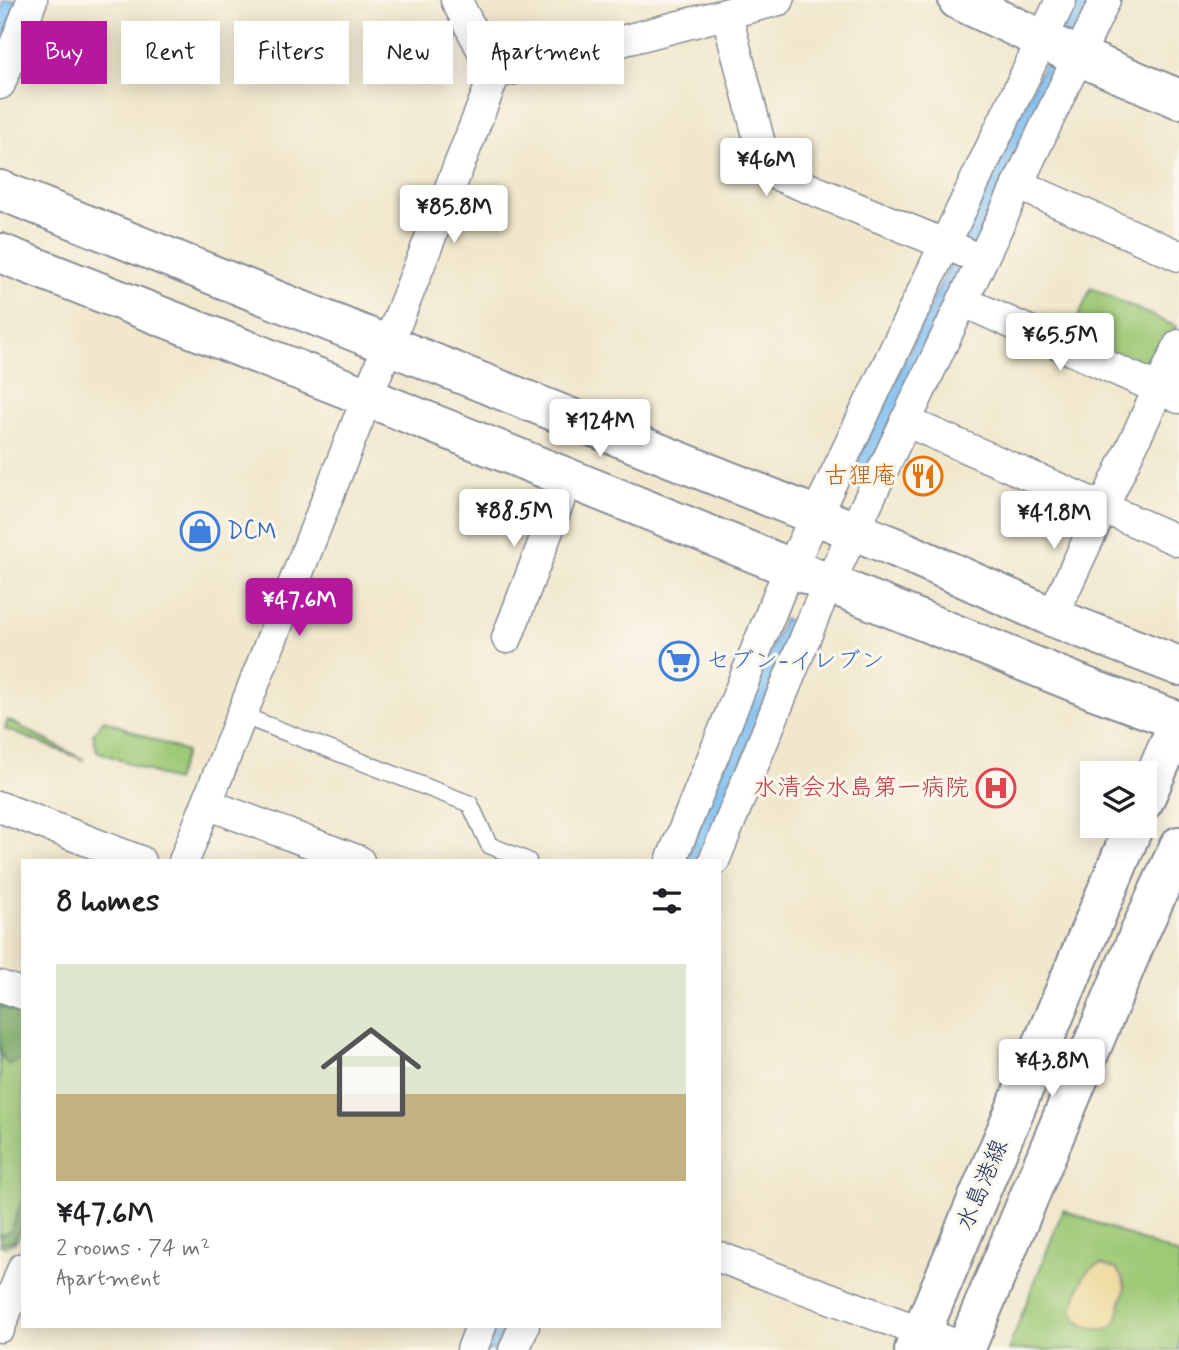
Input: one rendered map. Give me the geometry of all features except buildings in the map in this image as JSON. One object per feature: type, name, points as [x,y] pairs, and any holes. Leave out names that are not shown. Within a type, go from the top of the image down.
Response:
[{"type":"street","points":[[0,84],[32,0]]},
{"type":"street","points":[[456,0],[467,21]]},
{"type":"street","points":[[624,41],[779,0]]},
{"type":"street","points":[[958,0],[1060,48],[1179,99]]},
{"type":"street","points":[[715,859],[829,584],[962,301],[964,252],[1017,184],[1060,48],[1061,0]]},
{"type":"street","points":[[672,859],[791,568],[816,516],[964,252],[1060,48],[1105,0]]},
{"type":"street","points":[[727,15],[767,171],[964,252]]},
{"type":"street","points":[[185,859],[491,84]]},
{"type":"street","points":[[1017,184],[1179,256]]},
{"type":"street","points":[[0,190],[816,516],[1052,617],[1179,666]]},
{"type":"street","points":[[0,253],[367,397],[1094,690],[1179,721],[1157,771]]},
{"type":"street","points":[[962,301],[1169,393]]},
{"type":"street","points":[[1052,617],[1103,507],[1169,393],[1179,345]]},
{"type":"street","points":[[905,421],[1179,541]]},
{"type":"street","points":[[507,638],[568,478]]},
{"type":"street","points":[[207,804],[354,859]]},
{"type":"street","points":[[0,807],[136,859]]},
{"type":"street","name":"水島港線","points":[[918,1341],[1129,838]]},
{"type":"street","name":"水島港線","points":[[965,1349],[1139,934],[1179,846]]},
{"type":"street","points":[[0,986],[21,993]]},
{"type":"street","points":[[0,1256],[21,1265]]},
{"type":"street","points":[[721,1258],[918,1341],[965,1349]]},
{"type":"street","points":[[0,1327],[21,1271]]},
{"type":"street","points":[[472,1350],[480,1328]]},
{"type":"street","points":[[514,1350],[523,1328]]},
{"type":"lane","points":[[242,715],[470,804],[489,845],[523,859]]},
{"type":"green space","points":[[1091,288],[1177,327],[1154,378],[1068,340]]},
{"type":"green space","points":[[8,720],[84,760],[5,729]]},
{"type":"green space","points":[[104,720],[186,752],[175,781],[97,751],[93,734]]},
{"type":"green space","points":[[0,1004],[21,1012],[21,1232],[17,1241],[5,1247],[0,1245]]},
{"type":"green space","points":[[0,1006],[21,1014],[21,1058],[9,1065],[0,1053]]},
{"type":"green space","points":[[21,1203],[21,1224],[14,1241],[0,1243],[0,1234],[11,1230]]},
{"type":"green space","points":[[1063,1210],[1179,1255],[1179,1350],[1008,1350]]},
{"type":"sand","points":[[1101,1264],[1116,1269],[1123,1279],[1125,1289],[1115,1324],[1106,1330],[1080,1322],[1073,1308],[1085,1274]]},
{"type":"water","points":[[4,0],[19,0],[0,49],[0,10]]},
{"type":"water","points":[[1074,0],[1093,0],[862,487],[848,481]]},
{"type":"water","points":[[783,619],[799,624],[702,859],[685,859]]},
{"type":"water","points":[[494,1328],[510,1328],[500,1350],[484,1350]]},
{"type":"place","name":"古狸庵","points":[[923,476]]},
{"type":"place","name":"DCM","points":[[200,531]]},
{"type":"place","name":"セブン-イレブン","points":[[679,661]]},
{"type":"place","name":"水清会水島第一病院","points":[[996,788]]}]
